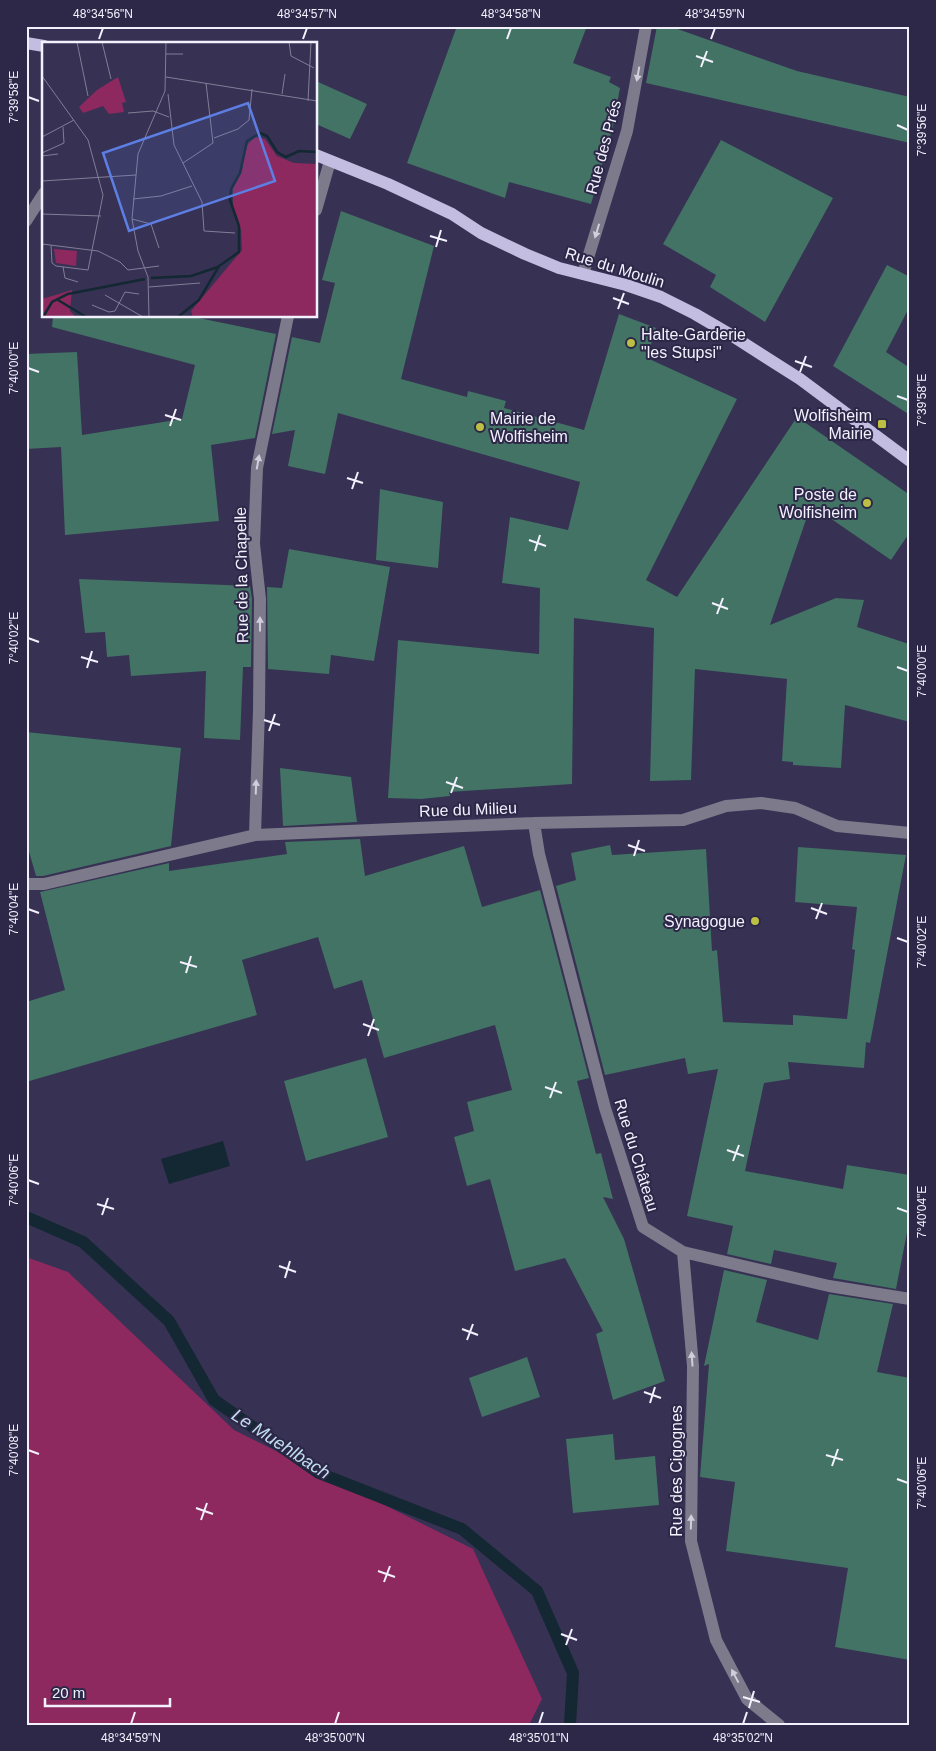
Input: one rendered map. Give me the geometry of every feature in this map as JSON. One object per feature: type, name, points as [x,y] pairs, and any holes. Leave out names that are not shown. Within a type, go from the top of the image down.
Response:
[{"type":"main road","points":[[26,42],[42,46]]},
{"type":"main road","name":"Rue du Moulin","points":[[318,155],[388,184],[452,214],[481,233],[559,268],[626,285],[661,297],[695,314],[800,379],[910,461]]},
{"type":"street","name":"Rue des Prés","points":[[583,274],[627,131],[646,26]]},
{"type":"street","points":[[318,203],[330,161]]},
{"type":"street","points":[[26,221],[42,196]]},
{"type":"street","name":"Rue de la Chapelle","points":[[254,835],[259,710],[260,599],[254,544],[257,468],[288,318]]},
{"type":"street","name":"Rue du Milieu","points":[[26,884],[44,884],[254,835],[534,823],[683,820],[726,806],[761,803],[795,808],[837,826],[910,833]]},
{"type":"street","name":"Rue du Château","points":[[534,823],[539,854],[605,1108],[643,1227],[683,1252],[829,1286],[910,1299]]},
{"type":"street","name":"Rue des Cigognes","points":[[683,1252],[693,1366],[691,1541],[716,1640],[747,1699],[779,1725]]},
{"type":"shaded area","points":[[26,1257],[68,1272],[234,1430],[473,1549],[542,1699],[529,1725],[26,1725]]},
{"type":"water","points":[[223,1141],[230,1166],[169,1184],[161,1159]]},
{"type":"building","points":[[457,26],[587,26],[573,63],[611,77],[609,82],[620,88],[613,126],[591,204],[509,182],[505,198],[407,163]]},
{"type":"building","points":[[657,26],[669,26],[797,71],[910,97],[910,143],[646,83]]},
{"type":"building","points":[[318,82],[367,104],[350,139],[318,125]]},
{"type":"building","points":[[721,140],[833,198],[765,322],[710,287],[716,275],[663,244]]},
{"type":"building","points":[[341,211],[434,246],[401,379],[467,397],[468,391],[506,401],[504,408],[584,430],[619,314],[656,328],[647,358],[737,399],[646,580],[677,597],[797,417],[910,495],[910,532],[891,560],[811,505],[770,625],[836,598],[864,600],[857,627],[909,644],[907,653],[910,653],[910,722],[845,705],[841,768],[793,765],[793,762],[782,761],[787,679],[695,669],[691,780],[650,781],[654,628],[574,618],[572,784],[449,792],[450,796],[421,799],[388,798],[398,640],[539,654],[540,588],[502,583],[510,517],[568,530],[580,482],[338,413],[325,474],[288,466],[295,430],[272,434],[292,337],[320,343],[335,283],[322,280]]},
{"type":"building","points":[[887,265],[910,277],[910,306],[886,352],[910,368],[910,415],[833,366]]},
{"type":"building","points":[[53,318],[199,318],[276,334],[255,438],[211,445],[219,521],[65,535],[61,447],[26,449],[26,354],[77,352],[82,435],[182,419],[195,365],[52,327]]},
{"type":"building","points":[[380,489],[443,502],[438,568],[376,560]]},
{"type":"building","points":[[289,549],[390,567],[374,661],[331,655],[329,674],[268,669],[267,587],[282,588]]},
{"type":"building","points":[[79,579],[250,586],[252,599],[251,667],[243,667],[240,740],[204,738],[206,671],[131,676],[129,655],[107,657],[105,632],[85,633]]},
{"type":"building","points":[[26,732],[181,748],[171,846],[43,876],[36,876],[28,848],[29,839],[26,838]]},
{"type":"building","points":[[280,768],[351,777],[357,822],[283,826]]},
{"type":"building","points":[[360,839],[365,876],[464,846],[482,907],[540,890],[589,1078],[577,1081],[596,1154],[601,1153],[613,1199],[603,1197],[624,1239],[665,1381],[613,1400],[596,1334],[603,1331],[565,1258],[515,1271],[490,1179],[467,1186],[454,1137],[474,1131],[467,1102],[512,1090],[495,1025],[384,1058],[362,980],[334,989],[318,937],[242,960],[257,1015],[26,1082],[26,1002],[65,990],[40,892],[169,863],[169,871],[287,854],[285,842]]},
{"type":"building","points":[[610,845],[612,855],[706,849],[712,951],[717,950],[723,1022],[793,1025],[793,1015],[847,1019],[855,950],[852,949],[857,907],[795,902],[798,847],[906,855],[870,1043],[866,1042],[864,1068],[788,1062],[790,1079],[764,1083],[745,1171],[843,1189],[847,1165],[910,1175],[910,1217],[896,1289],[833,1278],[837,1263],[774,1250],[771,1264],[727,1254],[733,1226],[687,1216],[718,1069],[688,1074],[685,1058],[605,1075],[556,886],[576,880],[571,853]]},
{"type":"building","points":[[366,1058],[388,1137],[306,1161],[284,1081]]},
{"type":"building","points":[[724,1270],[767,1280],[756,1322],[818,1340],[829,1294],[893,1304],[877,1372],[910,1378],[910,1660],[835,1647],[848,1568],[726,1551],[735,1482],[700,1477],[709,1364],[704,1366]]},
{"type":"building","points":[[527,1357],[540,1397],[482,1417],[469,1378]]},
{"type":"building","points":[[613,1434],[615,1460],[655,1456],[659,1505],[573,1513],[566,1439]]},
{"type":"waterway","name":"Le Muehlbach","points":[[26,1217],[83,1242],[169,1321],[214,1400],[319,1473],[462,1529],[537,1591],[573,1673],[570,1725]]},
{"type":"place","name":"Halte-Garderie \"les Stupsi\"","points":[[631,343]]},
{"type":"place","name":"Wolfisheim Mairie","points":[[882,424]]},
{"type":"place","name":"Mairie de Wolfisheim","points":[[480,427]]},
{"type":"place","name":"Poste de Wolfisheim","points":[[867,503]]},
{"type":"place","name":"Synagogue","points":[[755,921]]}]
